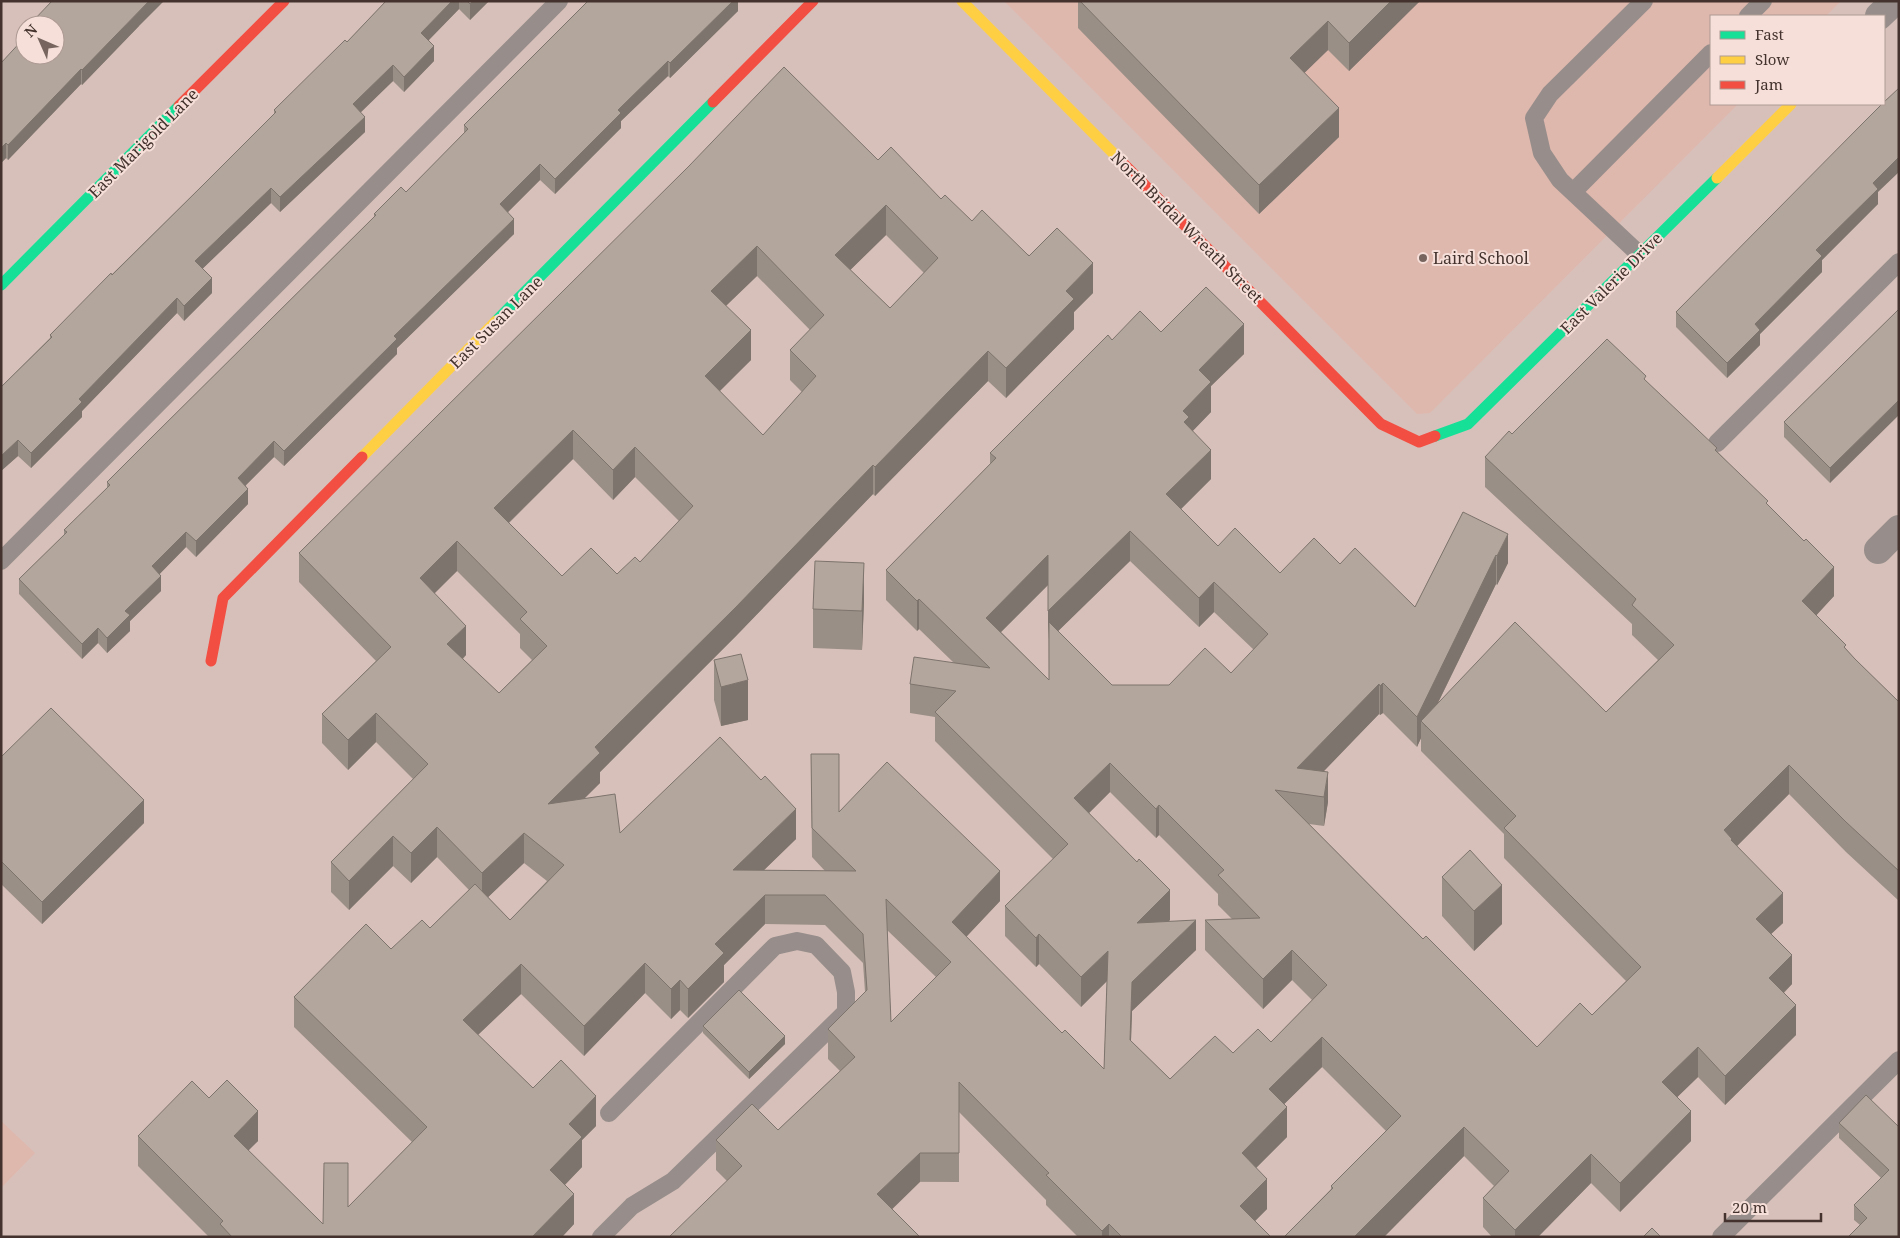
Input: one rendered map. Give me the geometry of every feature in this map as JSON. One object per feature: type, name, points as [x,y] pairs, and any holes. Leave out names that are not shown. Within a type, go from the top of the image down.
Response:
[{"type":"street","name":"East Marigold Lane","points":[[1,285],[284,1]]},
{"type":"street","name":"East Susan Lane","points":[[211,661],[223,598],[814,1]]},
{"type":"street","name":"North Bridal Wreath Street","points":[[962,1],[1382,424],[1419,442]]},
{"type":"street","points":[[1881,15],[1895,1]]},
{"type":"street","name":"East Valerie Drive","points":[[1419,442],[1468,424],[1790,105]]},
{"type":"street","points":[[1878,550],[1899,529]]},
{"type":"lane","points":[[1,561],[559,1]]},
{"type":"lane","points":[[1639,254],[1560,180],[1542,153],[1534,118],[1550,94],[1644,1]]},
{"type":"lane","points":[[1749,15],[1762,1]]},
{"type":"lane","points":[[1573,192],[1710,54]]},
{"type":"lane","points":[[1717,444],[1899,262]]},
{"type":"lane","points":[[602,1237],[632,1206],[673,1181],[846,1012],[846,992],[842,972],[816,945],[797,941],[776,946],[609,1113]]},
{"type":"lane","points":[[1721,1237],[1899,1060]]},
{"type":"shaded area","name":"Laird School","points":[[1004,1],[1841,1],[1827,15],[1710,15],[1710,105],[1737,105],[1430,413],[1417,414]]},
{"type":"shaded area","points":[[1,1121],[35,1153],[1,1188]]},
{"type":"building","points":[[52,1],[149,1],[8,145],[6,143],[1,148],[1,63],[15,48],[15,65],[65,65],[65,15],[39,15]]},
{"type":"building","points":[[386,1],[452,1],[421,33],[434,46],[404,77],[393,65],[353,104],[365,117],[280,197],[271,188],[195,261],[212,278],[184,306],[177,298],[79,399],[82,402],[31,453],[18,440],[1,456],[1,387],[52,337],[50,335],[111,273],[112,275],[276,112],[274,110],[345,40],[347,42]]},
{"type":"building","points":[[588,1],[733,1],[670,63],[668,61],[618,110],[621,113],[555,179],[540,164],[500,204],[514,219],[394,336],[397,339],[284,451],[274,441],[238,478],[248,489],[196,541],[186,532],[152,566],[161,576],[125,611],[130,615],[107,638],[98,628],[82,644],[19,579],[67,532],[64,530],[110,485],[107,482],[376,215],[374,214],[401,187],[406,192],[468,129],[464,125]]},
{"type":"building","points":[[1080,1],[1391,1],[1349,43],[1328,21],[1290,58],[1339,108],[1259,185]]},
{"type":"building","points":[[784,67],[878,160],[891,147],[941,199],[945,195],[972,221],[982,210],[1029,256],[1057,228],[1093,263],[1066,291],[1074,299],[1006,368],[988,351],[875,467],[873,465],[736,607],[595,747],[600,753],[548,804],[615,794],[620,833],[720,737],[761,780],[765,776],[796,809],[733,870],[856,871],[812,828],[811,754],[839,754],[839,812],[887,762],[1000,871],[952,922],[1062,1033],[1065,1030],[1104,1069],[1108,951],[1081,977],[1039,934],[1036,938],[1005,906],[1068,844],[935,712],[956,691],[910,684],[914,657],[990,668],[919,599],[917,601],[886,570],[996,458],[990,453],[1108,335],[1112,340],[1140,311],[1161,332],[1206,287],[1244,324],[1199,370],[1211,382],[1183,411],[1189,417],[1184,422],[1211,450],[1166,494],[1218,546],[1235,528],[1280,573],[1314,538],[1340,564],[1355,548],[1415,607],[1463,512],[1508,534],[1417,717],[1383,683],[1380,686],[1379,684],[1297,768],[1328,772],[1324,797],[1275,790],[1423,939],[1426,936],[1537,1047],[1580,1003],[1592,1015],[1641,967],[1504,828],[1516,816],[1421,721],[1515,622],[1606,712],[1674,645],[1632,605],[1636,599],[1485,457],[1509,431],[1512,434],[1607,339],[1646,376],[1644,379],[1717,448],[1715,450],[1768,501],[1766,503],[1804,541],[1806,539],[1834,567],[1802,601],[1846,645],[1844,647],[1855,659],[1899,702],[1899,871],[1789,765],[1724,830],[1731,840],[1783,893],[1756,919],[1792,955],[1769,978],[1796,1005],[1725,1076],[1698,1047],[1662,1082],[1691,1111],[1620,1183],[1591,1154],[1515,1230],[1483,1198],[1509,1171],[1464,1127],[1354,1237],[1284,1237],[1333,1188],[1331,1186],[1401,1116],[1322,1037],[1269,1089],[1287,1107],[1242,1153],[1267,1179],[1240,1206],[1271,1237],[1122,1237],[1109,1224],[1102,1231],[1046,1175],[1049,1173],[959,1082],[959,1153],[920,1153],[877,1194],[920,1237],[669,1237],[742,1166],[716,1140],[752,1104],[778,1130],[855,1057],[828,1029],[867,990],[863,934],[825,895],[765,895],[715,944],[724,953],[688,989],[680,980],[671,989],[645,963],[584,1026],[521,964],[463,1020],[533,1088],[561,1060],[596,1096],[569,1124],[582,1137],[550,1170],[574,1194],[532,1237],[232,1237],[220,1224],[223,1221],[138,1136],[192,1081],[209,1098],[227,1080],[258,1111],[234,1136],[323,1224],[324,1163],[348,1163],[348,1207],[427,1127],[294,997],[366,924],[391,949],[422,920],[430,928],[475,884],[510,920],[564,865],[524,833],[482,873],[437,827],[411,853],[393,836],[349,881],[331,862],[428,764],[376,713],[348,740],[322,714],[391,647],[299,553],[689,166]],"holes":[[[886,205],[938,258],[890,308],[835,255]],[[757,246],[824,315],[790,350],[816,376],[763,435],[705,376],[751,330],[711,291]],[[573,430],[613,470],[635,447],[693,506],[640,562],[635,557],[617,574],[591,548],[562,576],[494,508]],[[1130,531],[1199,598],[1214,582],[1268,634],[1231,673],[1205,648],[1169,685],[1112,685],[1049,622],[1049,680],[986,618],[1048,555],[1048,611]],[[457,541],[527,612],[520,619],[547,646],[499,693],[447,644],[466,626],[420,578]],[[1110,763],[1156,809],[1159,805],[1224,870],[1218,875],[1260,918],[1205,920],[1263,979],[1292,950],[1327,985],[1271,1042],[1258,1029],[1233,1053],[1215,1036],[1170,1079],[1130,1040],[1132,982],[1196,920],[1137,923],[1170,890],[1139,859],[1137,862],[1074,798]],[[886,899],[951,962],[891,1022]]]},
{"type":"building","points":[[1899,88],[1899,157],[1873,183],[1878,189],[1816,250],[1822,256],[1755,324],[1760,330],[1727,363],[1676,312],[1881,105],[1885,105],[1885,101]]},
{"type":"building","points":[[1899,309],[1899,400],[1830,468],[1784,422]]},
{"type":"building","points":[[815,561],[864,563],[862,611],[813,609]]},
{"type":"building","points":[[741,654],[748,680],[721,687],[714,660]]},
{"type":"building","points":[[51,708],[144,800],[42,902],[1,861],[1,757]]},
{"type":"building","points":[[1470,850],[1502,885],[1474,911],[1442,877]]},
{"type":"building","points":[[739,990],[785,1036],[749,1072],[703,1026]]},
{"type":"building","points":[[1866,1095],[1899,1127],[1899,1237],[1848,1237],[1867,1218],[1854,1205],[1889,1170],[1839,1123]]},
{"type":"building","points":[[1652,1228],[1661,1237],[1643,1237]]},
{"type":"traffic: fast","points":[[496,321],[713,102]]},
{"type":"traffic: fast","points":[[1,285],[179,106]]},
{"type":"traffic: fast","points":[[1435,436],[1468,424],[1717,178]]},
{"type":"traffic: slow","points":[[962,1],[1121,161]]},
{"type":"traffic: slow","points":[[1717,178],[1790,105]]},
{"type":"traffic: slow","points":[[362,457],[496,321]]},
{"type":"traffic: jam","points":[[179,106],[284,1]]},
{"type":"traffic: jam","points":[[713,102],[813,1]]},
{"type":"traffic: jam","points":[[1121,161],[1381,424],[1419,442],[1435,436]]},
{"type":"traffic: jam","points":[[211,661],[223,598],[362,457]]},
{"type":"place","name":"Laird School","points":[[1423,258]]}]
